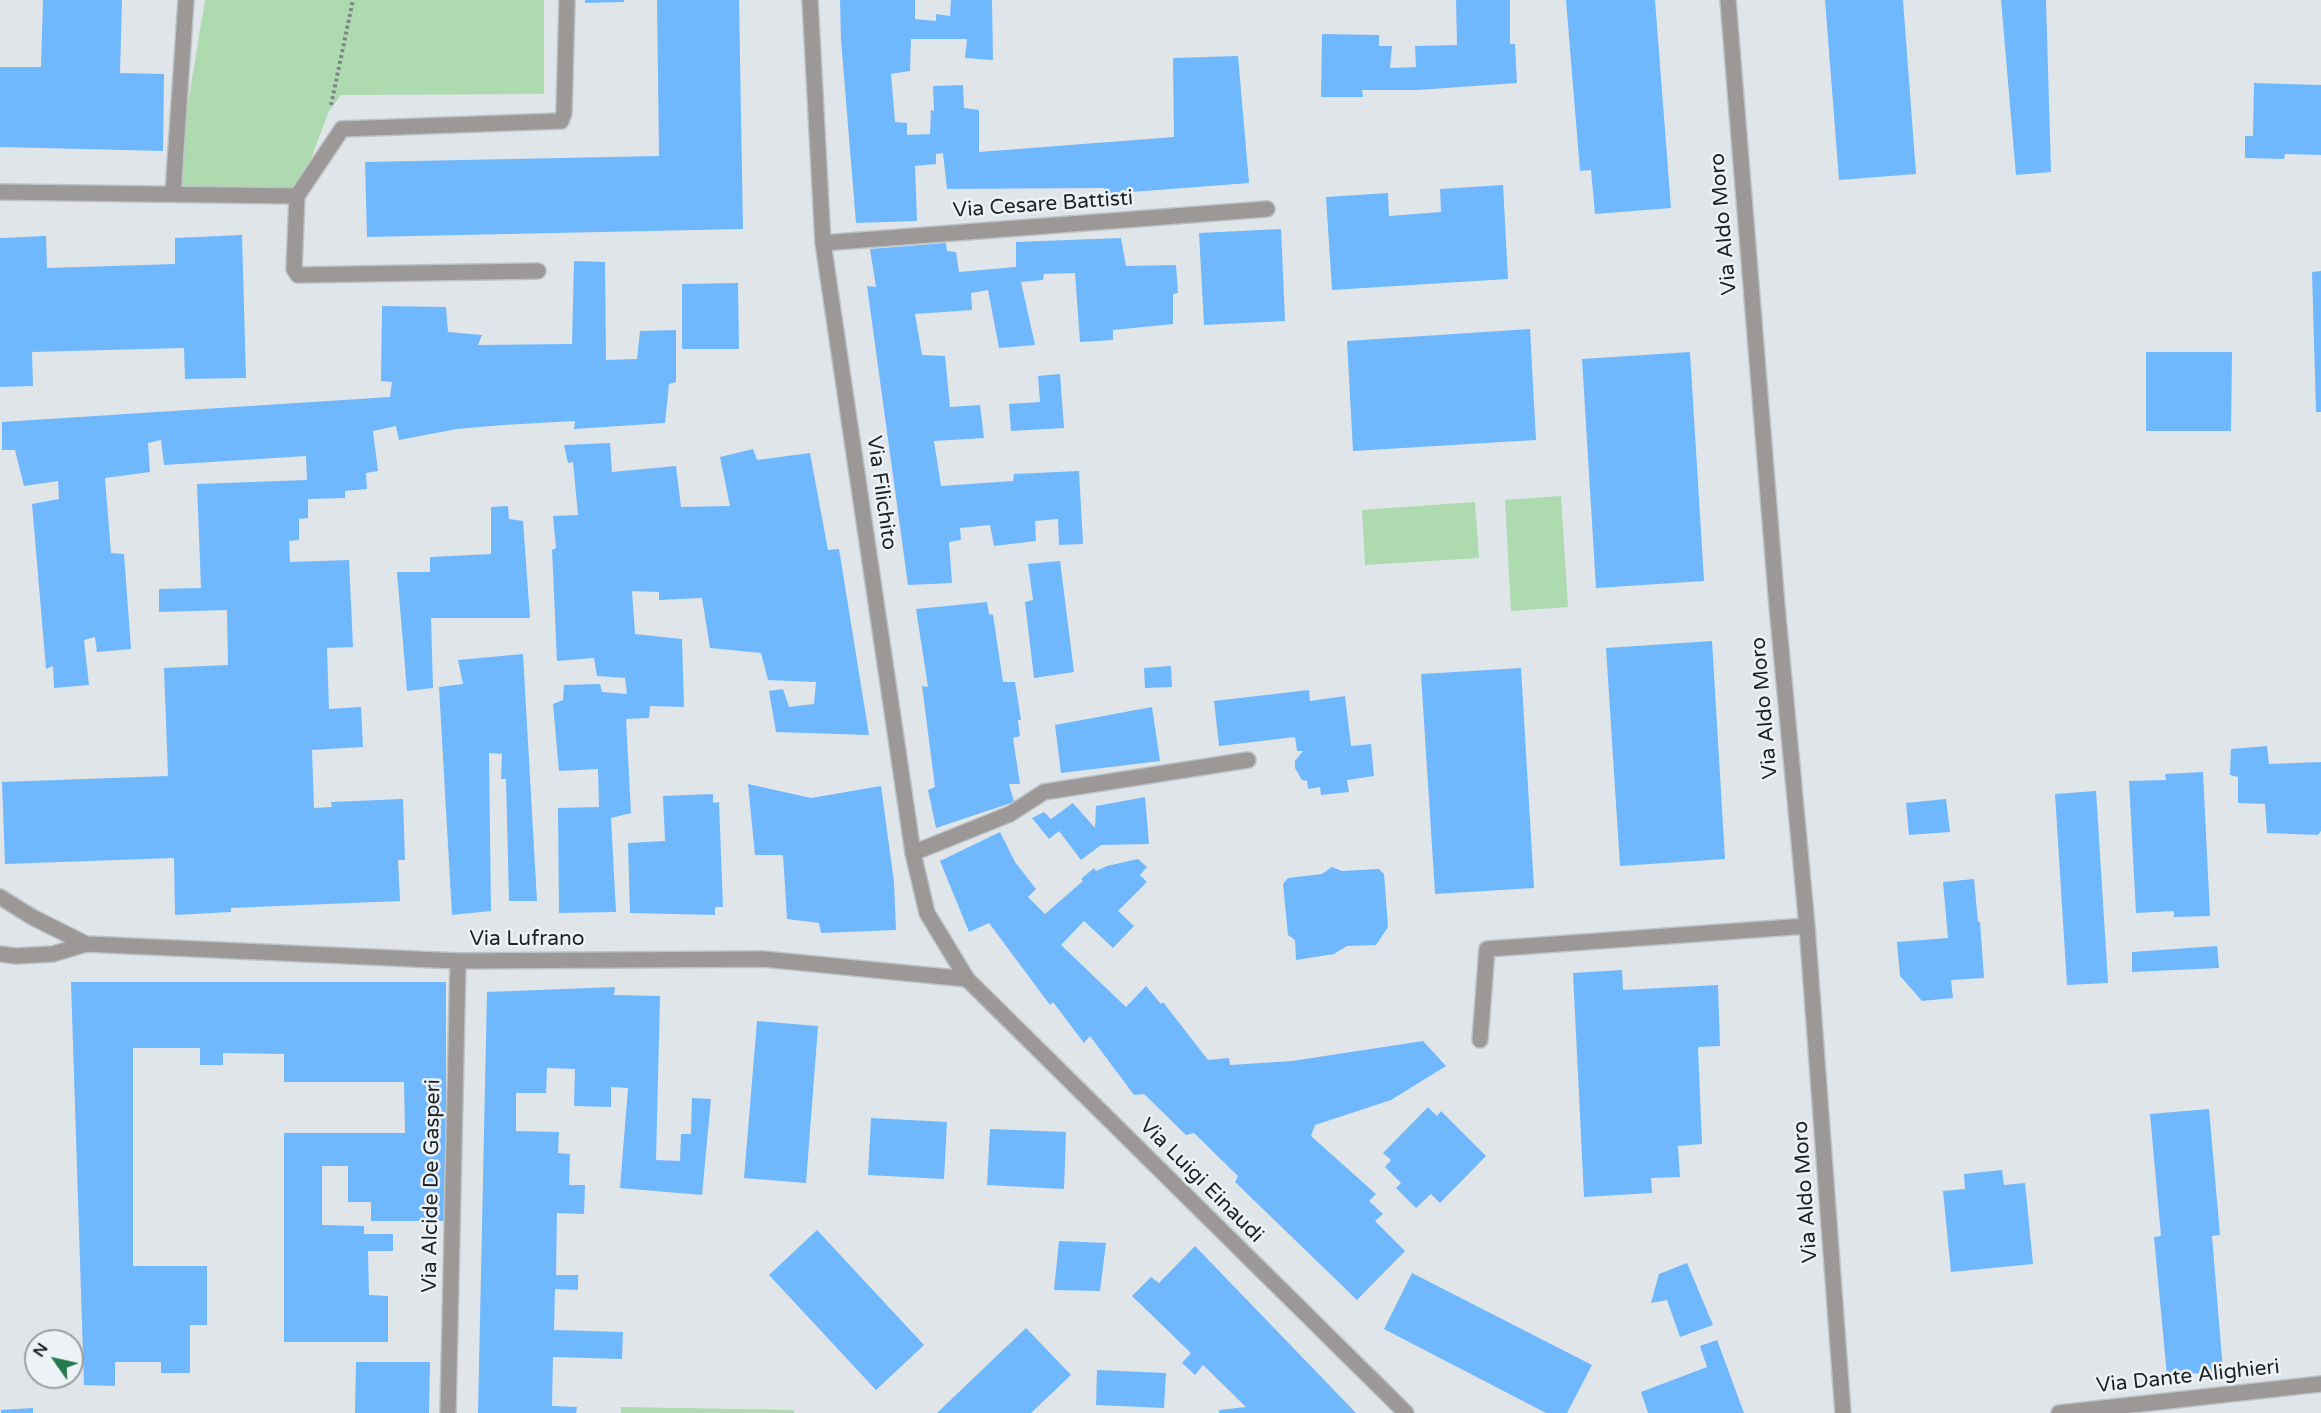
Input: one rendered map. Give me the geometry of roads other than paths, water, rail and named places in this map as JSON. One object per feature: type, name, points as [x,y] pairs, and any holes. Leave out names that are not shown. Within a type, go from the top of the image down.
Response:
[{"type":"street","points":[[173,194],[186,0]]},
{"type":"street","points":[[537,271],[298,275],[294,269],[297,196],[342,129],[561,121],[564,113],[567,0]]},
{"type":"street","name":"Via Filichito","points":[[810,0],[823,243],[913,853],[927,913],[967,979]]},
{"type":"street","name":"Via Aldo Moro","points":[[1728,0],[1777,606],[1807,926],[1843,1413]]},
{"type":"street","points":[[0,192],[297,196]]},
{"type":"street","name":"Via Cesare Battisti","points":[[823,243],[1267,208]]},
{"type":"street","points":[[913,853],[1010,814],[1044,792],[1248,760]]},
{"type":"street","name":"Via Lufrano","points":[[0,897],[32,917],[86,944]]},
{"type":"street","points":[[1480,1040],[1487,949],[1807,926]]},
{"type":"street","name":"Via Lufrano","points":[[0,954],[15,956],[53,954],[86,944],[459,961],[763,959],[967,979]]},
{"type":"street","name":"Via Alcide De Gasperi","points":[[448,1413],[459,961]]},
{"type":"street","name":"Via Luigi Einaudi","points":[[967,979],[1406,1413]]},
{"type":"street","name":"Via Dante Alighieri","points":[[2059,1413],[2321,1384]]}]
